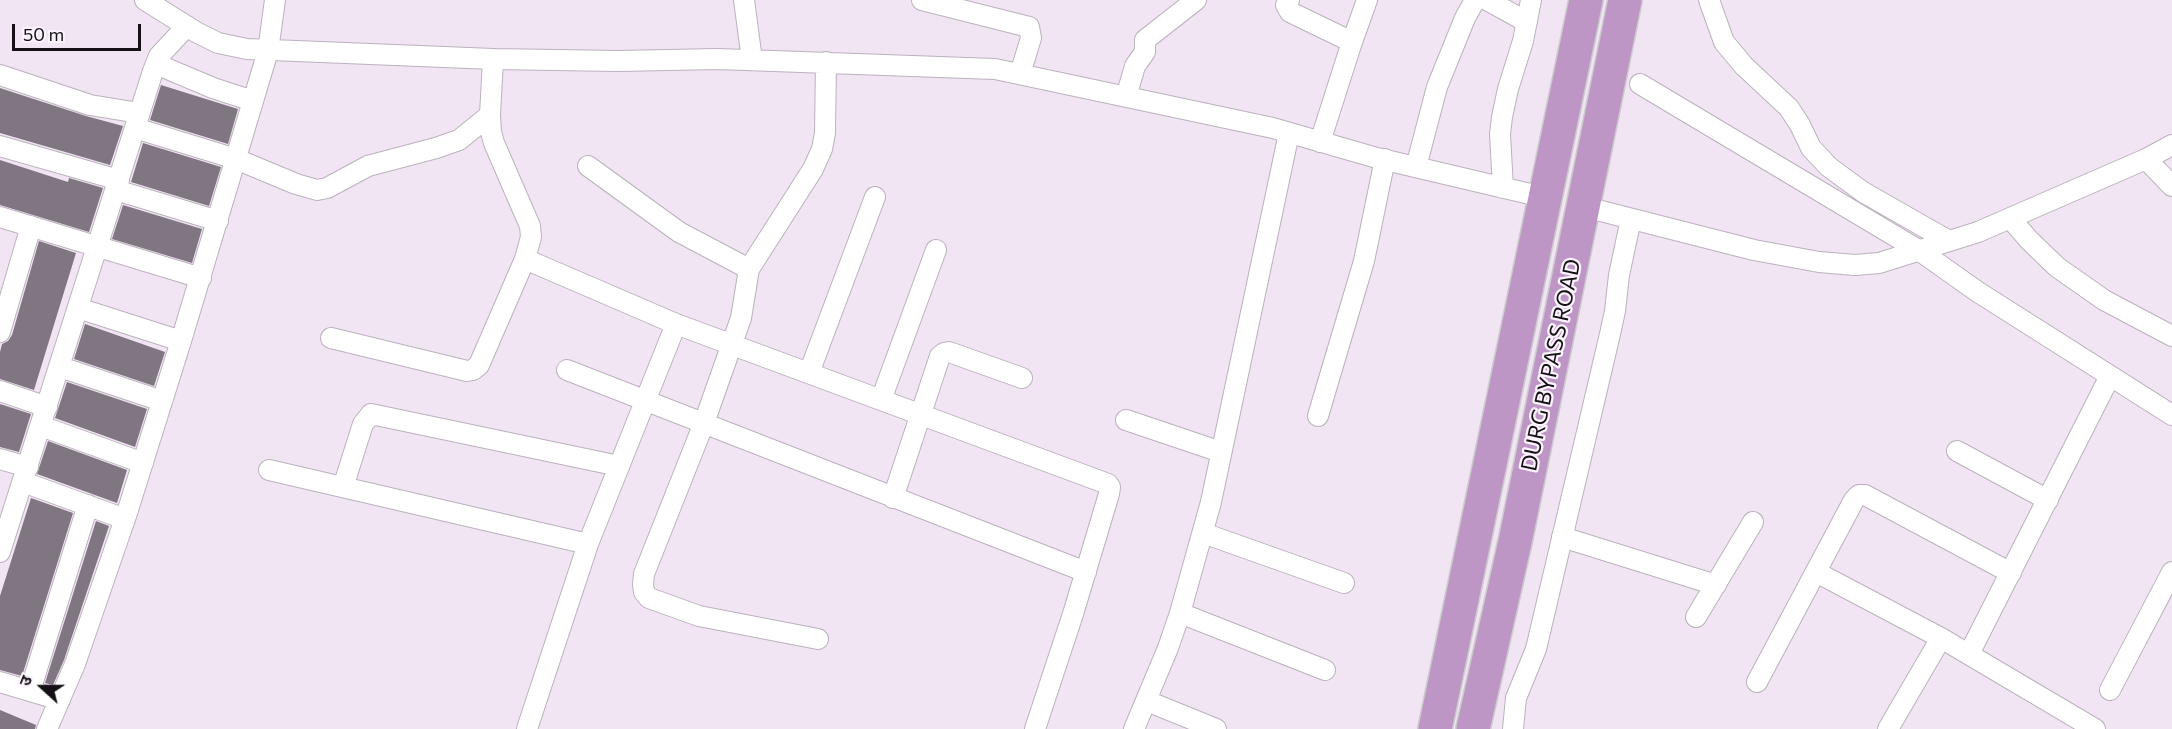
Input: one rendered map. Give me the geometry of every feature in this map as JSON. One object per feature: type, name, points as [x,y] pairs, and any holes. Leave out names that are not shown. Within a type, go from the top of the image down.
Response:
[{"type":"highway","name":"DURG BYPASS ROAD","points":[[1435,729],[1586,0]]},
{"type":"highway","name":"DURG BYPASS ROAD","points":[[1473,729],[1515,542],[1625,0]]},
{"type":"street","points":[[145,0],[218,43],[268,51],[493,59],[618,61],[718,59],[995,69],[1289,133],[1384,159],[1530,194]]},
{"type":"street","points":[[47,729],[75,664],[125,519],[201,278],[268,51],[275,0]]},
{"type":"street","points":[[744,0],[752,60]]},
{"type":"street","points":[[922,0],[1029,27],[1030,38],[1020,74]]},
{"type":"street","points":[[1126,97],[1135,66],[1145,52],[1145,40],[1196,0]]},
{"type":"street","points":[[1289,0],[1286,5],[1290,12],[1352,42]]},
{"type":"street","points":[[1320,142],[1367,0]]},
{"type":"street","points":[[1416,167],[1437,87],[1465,18],[1475,0]]},
{"type":"street","points":[[1487,0],[1527,22]]},
{"type":"street","points":[[1503,188],[1500,134],[1502,117],[1532,0]]},
{"type":"street","points":[[1709,0],[1724,42],[1744,66],[1789,108],[1811,148],[1829,167],[1863,192],[1945,243]]},
{"type":"street","points":[[0,552],[156,63],[167,46],[187,26]]},
{"type":"street","points":[[331,338],[467,371],[479,365],[525,259],[531,226],[494,143],[490,115],[493,59]]},
{"type":"street","points":[[818,639],[699,616],[658,602],[644,592],[645,574],[732,344],[745,302],[746,277],[749,269],[813,169],[822,149],[825,133],[826,62]]},
{"type":"street","points":[[156,63],[213,88],[253,102]]},
{"type":"street","points":[[0,75],[137,121],[302,187],[317,190],[327,188],[368,166],[459,140],[490,115]]},
{"type":"street","points":[[1640,84],[1920,251],[1978,292],[2172,415]]},
{"type":"street","points":[[1134,729],[1180,613],[1203,533],[1289,133]]},
{"type":"street","points":[[1601,211],[1754,250],[1819,262],[1855,265],[1879,263],[1978,232],[2146,159],[2172,145]]},
{"type":"street","points":[[0,146],[218,220]]},
{"type":"street","points":[[1318,416],[1364,261],[1384,159]]},
{"type":"street","points":[[2146,159],[2172,186]]},
{"type":"street","points":[[588,166],[679,232],[749,269]]},
{"type":"street","points":[[810,373],[875,197]]},
{"type":"street","points":[[0,217],[201,278]]},
{"type":"street","points":[[2010,218],[2043,253],[2076,280],[2104,300],[2172,336]]},
{"type":"street","points":[[1513,729],[1516,698],[1536,649],[1610,334],[1615,311],[1618,275],[1631,219]]},
{"type":"street","points":[[0,332],[31,226]]},
{"type":"street","points":[[881,400],[936,250]]},
{"type":"street","points":[[525,259],[676,324],[1108,484],[1109,494],[1086,572],[1035,729]]},
{"type":"street","points":[[78,308],[181,341]]},
{"type":"street","points":[[527,729],[588,544],[676,324]]},
{"type":"street","points":[[893,498],[937,361],[944,353],[949,352],[1022,378]]},
{"type":"street","points":[[60,367],[162,401]]},
{"type":"street","points":[[567,370],[1086,572]]},
{"type":"street","points":[[1969,654],[2110,376]]},
{"type":"street","points":[[0,391],[47,407]]},
{"type":"street","points":[[343,487],[363,424],[370,414],[619,466]]},
{"type":"street","points":[[1126,420],[1221,452]]},
{"type":"street","points":[[41,426],[143,463]]},
{"type":"street","points":[[1957,451],[2048,500]]},
{"type":"street","points":[[0,459],[26,475],[88,505],[125,519]]},
{"type":"street","points":[[269,470],[588,544]]},
{"type":"street","points":[[1757,682],[1854,500],[1859,495],[1865,495],[2011,573]]},
{"type":"street","points":[[30,691],[88,505]]},
{"type":"street","points":[[1696,617],[1753,522]]},
{"type":"street","points":[[1203,533],[1344,583]]},
{"type":"street","points":[[1562,537],[1716,585]]},
{"type":"street","points":[[1816,572],[1941,638],[2095,729]]},
{"type":"street","points":[[2110,690],[2172,572]]},
{"type":"street","points":[[1180,613],[1325,670]]},
{"type":"street","points":[[1888,729],[1941,638]]},
{"type":"street","points":[[0,682],[60,700]]},
{"type":"street","points":[[1147,701],[1216,729]]},
{"type":"building","points":[[161,85],[238,109],[228,144],[150,120]]},
{"type":"building","points":[[0,88],[123,126],[110,165],[0,133]]},
{"type":"building","points":[[143,143],[221,167],[209,206],[131,182]]},
{"type":"building","points":[[0,160],[68,182],[69,178],[103,188],[89,232],[0,205]]},
{"type":"building","points":[[123,205],[202,229],[192,263],[112,239]]},
{"type":"building","points":[[39,241],[76,253],[34,390],[0,379],[0,352],[2,344],[12,335]]},
{"type":"building","points":[[85,324],[165,352],[154,386],[74,359]]},
{"type":"building","points":[[67,382],[147,409],[135,447],[55,418]]},
{"type":"building","points":[[0,404],[31,414],[19,452],[0,447]]},
{"type":"building","points":[[48,441],[127,470],[117,503],[37,474]]},
{"type":"building","points":[[31,498],[73,513],[22,676],[0,670],[0,596]]},
{"type":"building","points":[[96,521],[109,526],[64,660],[53,685],[45,683]]},
{"type":"building","points":[[0,710],[36,725],[35,729],[0,729]]}]
